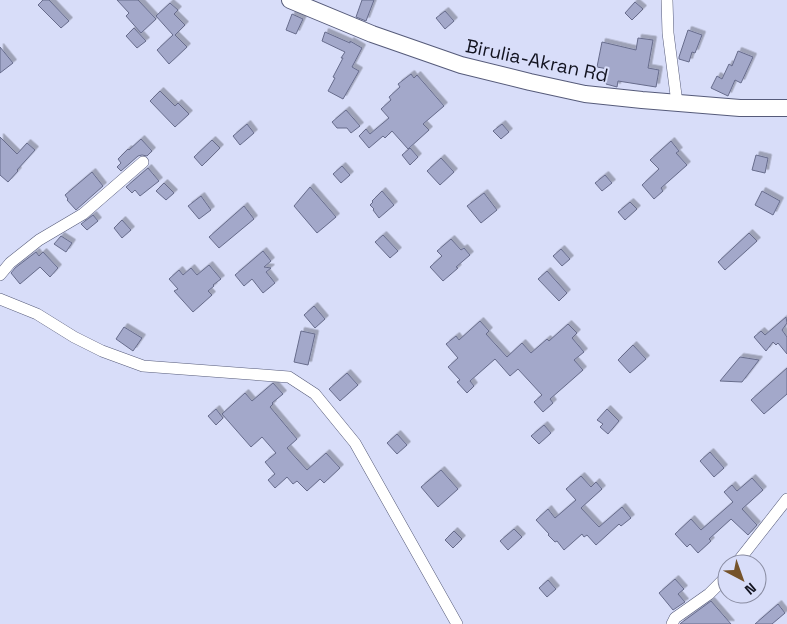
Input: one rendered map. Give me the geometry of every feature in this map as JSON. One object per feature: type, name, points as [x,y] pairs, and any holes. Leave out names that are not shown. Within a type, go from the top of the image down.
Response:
[{"type":"street","name":"Birulia-Akran Rd","points":[[290,0],[372,34],[461,64],[585,94],[740,108],[787,108]]},
{"type":"street","points":[[667,0],[668,33],[678,103]]},
{"type":"street","points":[[0,275],[10,263],[39,240],[83,214],[143,162]]},
{"type":"street","points":[[0,299],[37,314],[74,337],[102,351],[143,366],[289,378],[315,394],[355,443],[457,624]]},
{"type":"street","points":[[744,554],[787,499]]},
{"type":"street","points":[[672,624],[675,618],[709,594],[717,586]]},
{"type":"building","points":[[43,0],[49,0],[69,21],[61,28],[38,5]]},
{"type":"building","points":[[117,0],[138,0],[156,19],[141,33],[126,16],[129,13]]},
{"type":"building","points":[[362,0],[374,0],[366,21],[356,17]]},
{"type":"building","points":[[635,2],[643,9],[632,20],[625,13]]},
{"type":"building","points":[[170,3],[178,10],[174,14],[185,25],[175,35],[187,47],[169,64],[157,50],[173,35],[156,16]]},
{"type":"building","points":[[445,11],[454,21],[445,29],[436,18]]},
{"type":"building","points":[[292,14],[303,19],[296,34],[286,30]]},
{"type":"building","points":[[134,28],[146,41],[137,48],[126,36]]},
{"type":"building","points":[[688,30],[702,35],[695,53],[692,52],[689,62],[679,59]]},
{"type":"building","points":[[325,32],[350,43],[350,41],[362,48],[352,67],[359,71],[343,99],[328,91],[345,52],[322,41]]},
{"type":"building","points":[[638,38],[653,40],[648,68],[659,70],[656,87],[618,81],[617,87],[606,84],[608,69],[597,67],[602,42],[636,50]]},
{"type":"building","points":[[0,47],[13,63],[0,73]]},
{"type":"building","points":[[738,51],[753,57],[741,83],[735,80],[728,96],[711,88],[717,76],[722,79],[729,64],[732,66]]},
{"type":"building","points":[[411,74],[414,78],[417,75],[444,106],[423,124],[429,130],[408,149],[392,131],[369,148],[359,136],[366,129],[370,134],[389,118],[381,109],[391,100],[389,97],[400,87],[398,84]]},
{"type":"building","points":[[160,91],[175,106],[178,103],[189,114],[175,127],[150,101]]},
{"type":"building","points":[[346,110],[360,126],[351,133],[347,128],[337,128],[332,122]]},
{"type":"building","points":[[247,124],[254,133],[240,145],[233,136]]},
{"type":"building","points":[[502,124],[509,132],[501,139],[493,131]]},
{"type":"building","points":[[0,137],[17,154],[27,143],[35,150],[8,182],[0,175]]},
{"type":"building","points":[[141,139],[152,151],[147,156],[138,156],[121,171],[117,167],[121,163],[118,159]]},
{"type":"building","points":[[212,140],[220,148],[202,166],[194,157]]},
{"type":"building","points":[[671,141],[679,151],[676,153],[687,165],[661,188],[663,191],[654,199],[642,185],[659,169],[650,160]]},
{"type":"building","points":[[410,148],[418,157],[410,165],[402,155]]},
{"type":"building","points":[[756,155],[768,158],[765,173],[752,170]]},
{"type":"building","points":[[441,158],[454,172],[440,185],[427,171]]},
{"type":"building","points":[[342,166],[350,175],[341,183],[333,174]]},
{"type":"building","points":[[148,168],[159,181],[140,196],[135,190],[132,193],[126,187]]},
{"type":"building","points":[[92,172],[103,186],[76,210],[65,195]]},
{"type":"building","points":[[605,175],[612,183],[602,191],[595,183]]},
{"type":"building","points":[[164,183],[174,193],[166,200],[156,191]]},
{"type":"building","points":[[310,187],[336,217],[317,233],[294,206]]},
{"type":"building","points":[[382,191],[394,205],[379,218],[370,205]]},
{"type":"building","points":[[762,191],[780,201],[773,215],[755,205]]},
{"type":"building","points":[[484,193],[497,210],[481,223],[467,206]]},
{"type":"building","points":[[201,196],[211,210],[199,219],[188,206]]},
{"type":"building","points":[[630,202],[637,209],[625,220],[618,212]]},
{"type":"building","points":[[244,206],[254,219],[219,248],[209,237]]},
{"type":"building","points":[[93,215],[98,221],[87,230],[81,224]]},
{"type":"building","points":[[122,220],[131,230],[122,238],[114,228]]},
{"type":"building","points":[[749,233],[757,241],[725,270],[718,262]]},
{"type":"building","points":[[383,235],[398,251],[390,258],[375,242]]},
{"type":"building","points":[[61,236],[72,243],[66,252],[54,244]]},
{"type":"building","points":[[451,239],[461,250],[464,248],[470,255],[443,281],[430,267],[442,256],[437,251]]},
{"type":"building","points":[[561,249],[570,259],[562,266],[553,256]]},
{"type":"building","points":[[263,251],[271,261],[264,267],[271,268],[266,272],[275,283],[263,293],[252,279],[244,286],[235,275]]},
{"type":"building","points":[[36,252],[39,256],[43,252],[58,268],[50,277],[40,267],[20,284],[11,273]]},
{"type":"building","points":[[209,265],[221,279],[208,291],[212,295],[193,312],[174,291],[178,289],[169,279],[179,270],[183,275],[191,268],[197,275]]},
{"type":"building","points":[[547,271],[567,293],[559,301],[538,279]]},
{"type":"building","points":[[314,306],[325,319],[315,328],[304,315]]},
{"type":"building","points":[[786,317],[787,323],[782,330],[787,337],[787,354],[778,343],[776,345],[773,342],[766,351],[754,337],[761,331],[765,335]]},
{"type":"building","points":[[480,321],[489,331],[486,334],[507,357],[522,343],[531,353],[547,339],[549,341],[568,324],[577,333],[572,338],[584,352],[574,360],[583,370],[550,399],[553,403],[543,412],[534,402],[542,395],[518,369],[510,376],[495,359],[470,381],[474,386],[467,393],[457,382],[460,380],[448,367],[458,358],[446,344],[456,336],[459,340]]},
{"type":"building","points":[[124,327],[142,338],[133,351],[116,339]]},
{"type":"building","points":[[301,331],[315,334],[308,365],[294,362]]},
{"type":"building","points":[[633,345],[646,359],[630,373],[618,360]]},
{"type":"building","points":[[740,357],[759,360],[742,382],[720,381]]},
{"type":"building","points":[[787,368],[787,394],[764,414],[751,400]]},
{"type":"building","points":[[347,373],[358,385],[340,401],[329,389]]},
{"type":"building","points":[[273,383],[283,394],[270,407],[297,439],[287,448],[307,470],[326,453],[340,468],[324,483],[320,479],[307,491],[297,481],[293,484],[287,477],[275,488],[268,480],[275,474],[265,462],[276,453],[262,437],[251,447],[222,414],[245,393],[252,401]]},
{"type":"building","points":[[216,409],[223,418],[216,425],[208,416]]},
{"type":"building","points":[[607,409],[619,421],[608,434],[600,427],[603,424],[597,420]]},
{"type":"building","points":[[544,425],[551,433],[539,444],[531,436]]},
{"type":"building","points":[[397,434],[407,445],[397,454],[387,443]]},
{"type":"building","points":[[710,452],[724,468],[714,477],[700,461]]},
{"type":"building","points":[[441,470],[458,489],[438,507],[421,487]]},
{"type":"building","points":[[581,476],[591,487],[596,482],[602,489],[581,508],[599,527],[622,507],[631,518],[621,526],[619,524],[596,545],[587,535],[584,537],[582,534],[564,550],[536,520],[548,509],[555,518],[576,500],[566,489]]},
{"type":"building","points":[[752,478],[763,490],[742,509],[757,525],[748,535],[731,519],[709,539],[711,541],[698,553],[690,544],[687,547],[675,534],[691,519],[701,530],[733,502],[724,492],[732,485],[737,491]]},
{"type":"building","points":[[514,529],[522,537],[508,550],[500,541]]},
{"type":"building","points":[[454,531],[462,539],[453,548],[445,540]]},
{"type":"building","points":[[675,579],[684,589],[678,594],[685,602],[673,610],[659,593]]},
{"type":"building","points":[[548,580],[556,589],[547,597],[539,588]]},
{"type":"building","points":[[711,601],[731,624],[680,624],[681,623]]},
{"type":"building","points":[[778,604],[785,613],[772,624],[755,624]]}]
